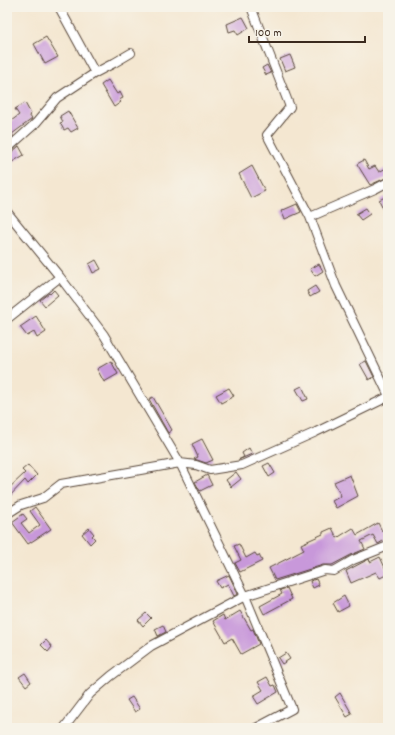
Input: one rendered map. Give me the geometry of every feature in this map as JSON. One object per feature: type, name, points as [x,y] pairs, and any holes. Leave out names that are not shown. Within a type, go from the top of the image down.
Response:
[{"type":"street","points":[[59,7],[95,73]]},
{"type":"street","points":[[251,7],[290,107],[268,136],[310,217],[336,286],[388,394]]},
{"type":"street","points":[[7,148],[36,123],[57,98],[95,73],[114,64],[131,52]]},
{"type":"street","points":[[310,217],[375,190],[388,182]]},
{"type":"street","points":[[7,212],[60,277],[104,335],[180,463],[245,596],[292,709],[256,728]]},
{"type":"street","points":[[7,319],[60,277]]},
{"type":"street","points":[[7,514],[22,505],[42,498],[61,484],[180,463],[196,465],[210,470],[242,465],[316,432],[388,397]]},
{"type":"street","points":[[64,728],[90,694],[151,646],[245,596],[325,570],[334,572],[353,560],[388,546]]},
{"type":"building","points":[[243,17],[249,28],[238,35],[235,30],[229,32],[227,24]]},
{"type":"building","points":[[46,37],[58,57],[45,64],[34,44]]},
{"type":"building","points":[[290,55],[295,67],[285,71],[280,59]]},
{"type":"building","points":[[267,65],[271,73],[266,75],[262,68]]},
{"type":"building","points":[[108,80],[117,94],[120,92],[123,98],[119,100],[121,102],[114,107],[101,85]]},
{"type":"building","points":[[25,103],[32,119],[12,134],[13,136],[7,142],[7,124],[19,115],[15,109]]},
{"type":"building","points":[[68,111],[78,128],[71,132],[68,128],[64,130],[60,123],[63,122],[60,116]]},
{"type":"building","points":[[19,146],[24,155],[7,165],[7,154],[11,153]]},
{"type":"building","points":[[364,160],[369,169],[375,166],[379,172],[388,167],[388,177],[370,185],[357,164]]},
{"type":"building","points":[[252,166],[265,191],[251,198],[239,174]]},
{"type":"building","points":[[385,197],[388,202],[388,218],[379,200]]},
{"type":"building","points":[[297,204],[301,212],[285,219],[281,211]]},
{"type":"building","points":[[366,208],[370,214],[361,220],[356,214]]},
{"type":"building","points":[[96,260],[101,269],[93,273],[89,264]]},
{"type":"building","points":[[319,264],[323,271],[315,276],[310,269]]},
{"type":"building","points":[[315,286],[319,292],[310,297],[307,291]]},
{"type":"building","points":[[54,290],[58,295],[45,306],[40,300]]},
{"type":"building","points":[[36,316],[46,332],[37,338],[34,332],[27,336],[20,327]]},
{"type":"building","points":[[111,361],[118,374],[104,382],[97,369]]},
{"type":"building","points":[[366,361],[374,377],[369,380],[360,364]]},
{"type":"building","points":[[302,386],[308,399],[303,401],[296,389]]},
{"type":"building","points":[[229,388],[234,396],[221,403],[216,395]]},
{"type":"building","points":[[153,397],[172,430],[168,433],[149,399]]},
{"type":"building","points":[[202,439],[213,460],[206,463],[194,459],[198,457],[192,444]]},
{"type":"building","points":[[249,448],[252,454],[238,460],[244,457],[242,453]]},
{"type":"building","points":[[269,463],[275,473],[269,477],[263,466]]},
{"type":"building","points":[[28,465],[37,475],[28,484],[25,480],[7,499],[7,490],[25,473],[22,470]]},
{"type":"building","points":[[236,472],[241,479],[231,487],[226,480]]},
{"type":"building","points":[[207,475],[212,485],[200,491],[195,482]]},
{"type":"building","points":[[350,475],[358,496],[336,508],[332,501],[341,496],[334,482]]},
{"type":"building","points":[[35,507],[51,529],[28,544],[12,522],[23,514],[27,519],[21,523],[29,533],[40,525],[30,511]]},
{"type":"building","points":[[378,523],[382,531],[388,528],[388,538],[378,544],[373,535],[361,541],[365,549],[332,565],[323,565],[275,580],[269,568],[304,550],[301,544],[323,534],[323,532],[332,528],[337,538],[353,528],[357,535]]},
{"type":"building","points":[[89,528],[94,534],[92,536],[95,539],[90,544],[82,534]]},
{"type":"building","points":[[239,544],[246,558],[255,553],[257,556],[259,555],[262,561],[240,572],[235,563],[241,560],[234,546]]},
{"type":"building","points":[[380,557],[388,574],[380,578],[376,572],[351,583],[346,571],[369,559],[370,562]]},
{"type":"building","points":[[229,575],[238,594],[234,596],[228,584],[220,588],[216,581]]},
{"type":"building","points":[[316,579],[319,585],[313,588],[310,581]]},
{"type":"building","points":[[287,588],[292,599],[264,614],[260,606],[282,594],[280,590]]},
{"type":"building","points":[[344,596],[349,606],[338,612],[333,603]]},
{"type":"building","points":[[240,611],[251,630],[253,629],[259,644],[241,654],[232,638],[225,642],[213,621],[223,615],[225,620]]},
{"type":"building","points":[[146,613],[151,618],[143,626],[138,620]]},
{"type":"building","points":[[163,625],[166,632],[158,636],[155,629]]},
{"type":"building","points":[[46,640],[52,647],[48,652],[41,645]]},
{"type":"building","points":[[286,653],[290,659],[282,664],[278,658]]},
{"type":"building","points":[[25,673],[31,682],[26,686],[19,677]]},
{"type":"building","points":[[267,677],[272,686],[275,685],[278,692],[258,704],[253,696],[263,690],[258,682]]},
{"type":"building","points":[[340,693],[352,714],[347,717],[335,697]]},
{"type":"building","points":[[132,697],[140,709],[135,712],[127,700]]}]
